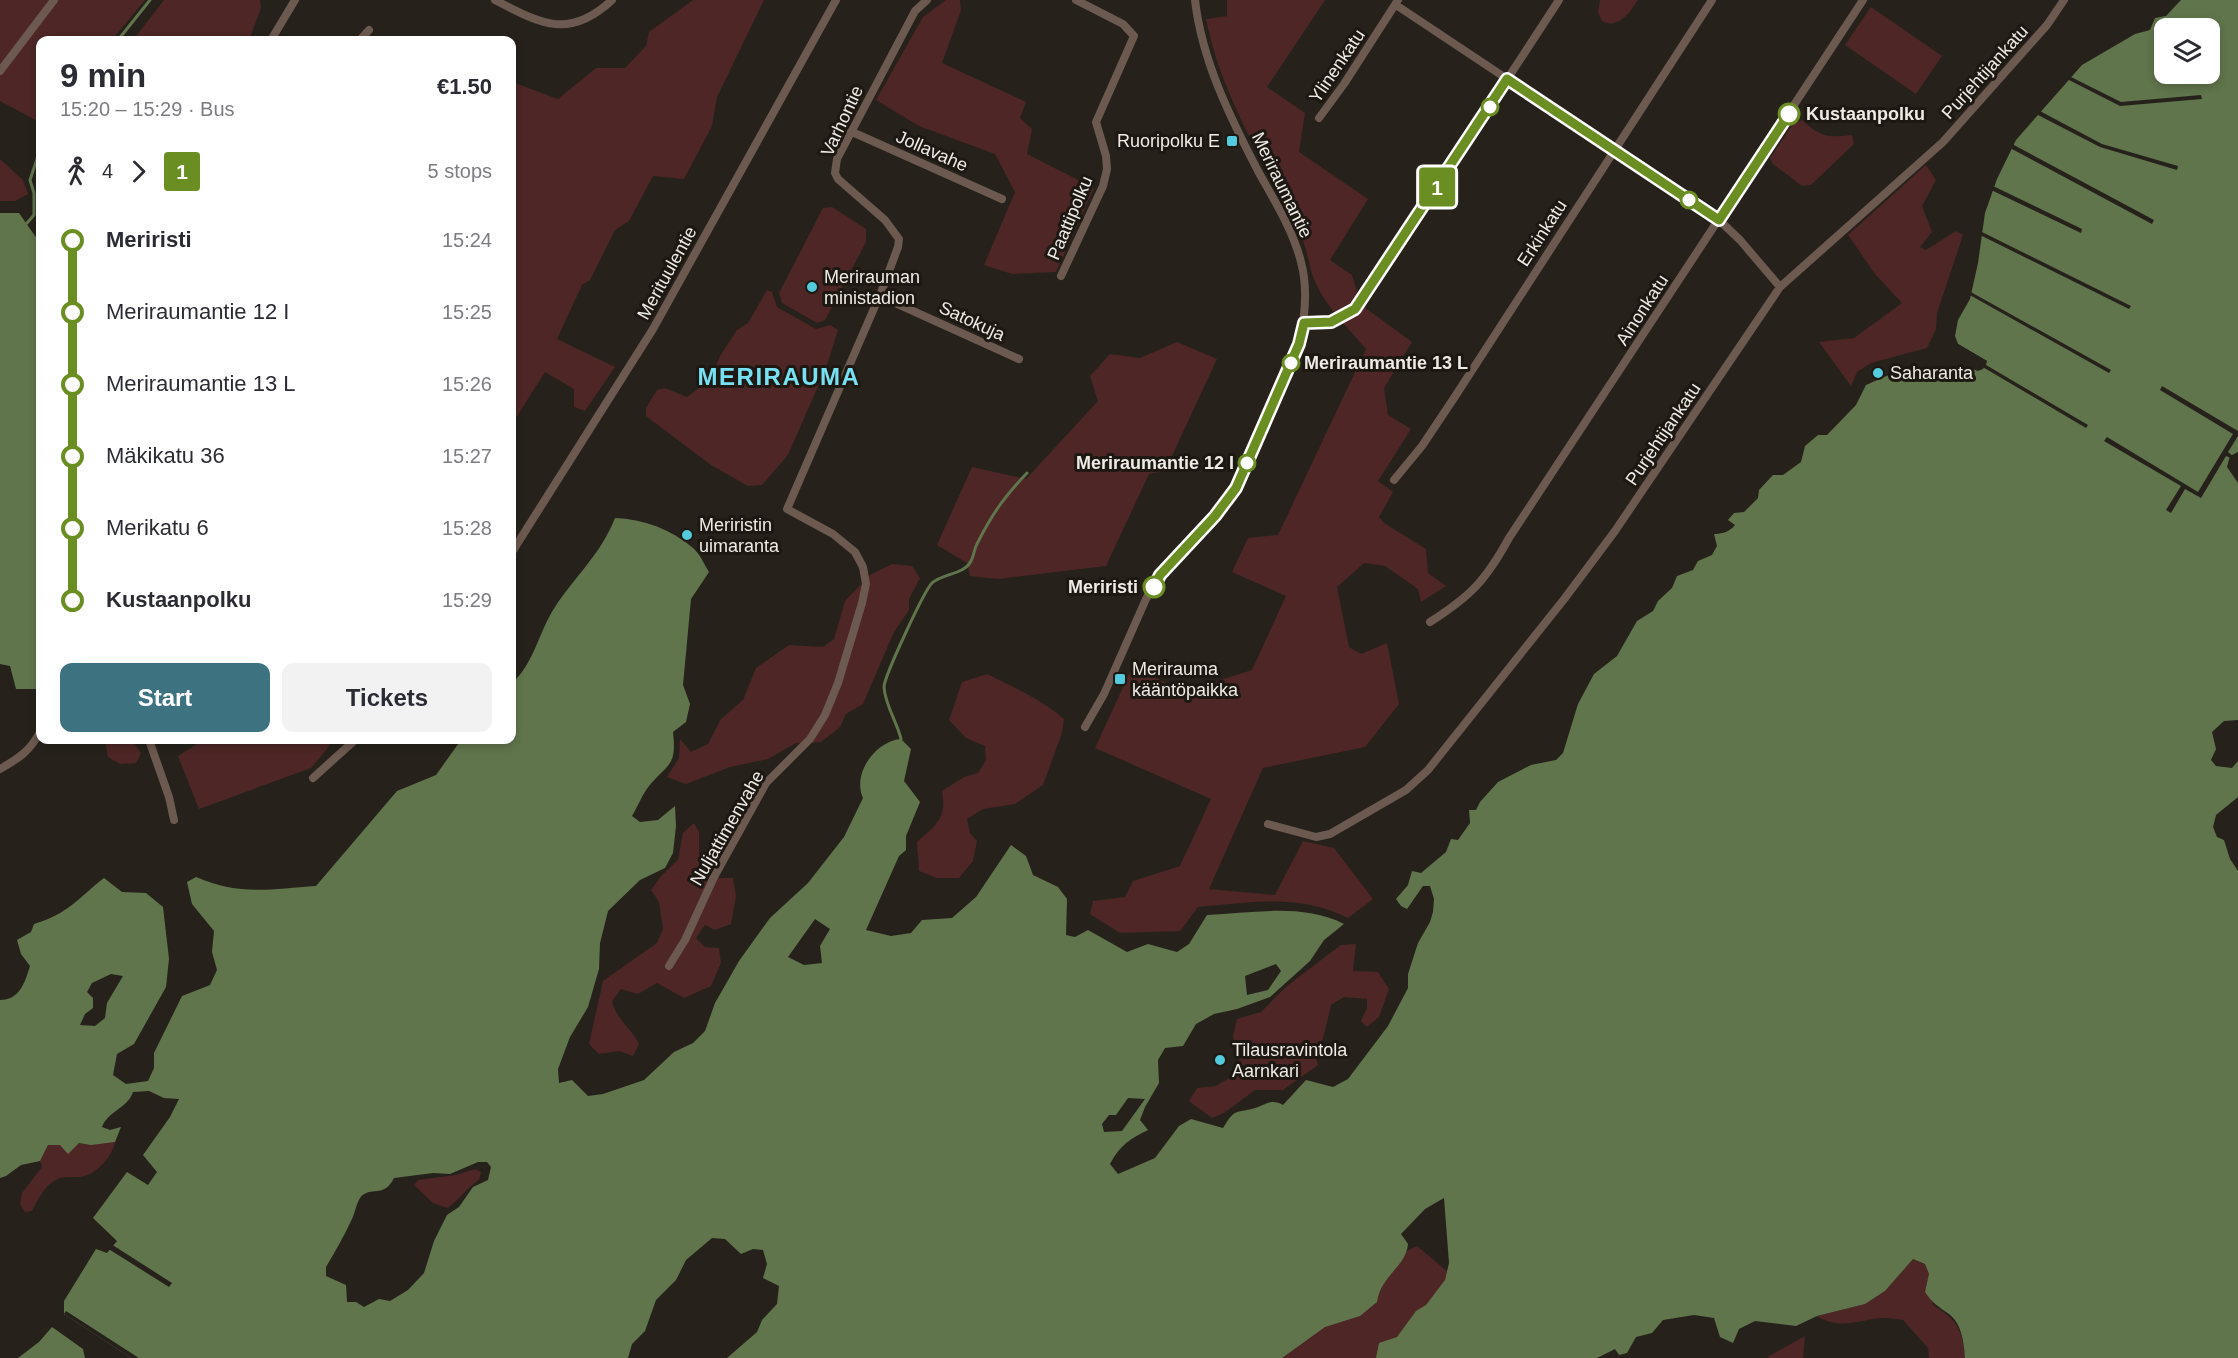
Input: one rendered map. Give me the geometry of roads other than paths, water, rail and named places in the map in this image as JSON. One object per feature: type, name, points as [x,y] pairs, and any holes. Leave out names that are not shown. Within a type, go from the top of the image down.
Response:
[{"type":"street","points":[[0,71],[54,0]]},
{"type":"street","points":[[495,0],[536,20],[561,25],[581,21],[612,0]]},
{"type":"street","name":"Merituulentie","points":[[516,546],[654,329],[836,0]]},
{"type":"street","name":"Varhontie","points":[[787,509],[880,296],[899,239],[885,220],[838,179],[835,173],[837,159],[915,11],[927,0]]},
{"type":"street","name":"Paattipolku","points":[[1061,276],[1103,186],[1107,169],[1106,156],[1096,122],[1134,36],[1123,24],[1076,0]]},
{"type":"street","name":"Meriraumantie","points":[[1086,727],[1104,694],[1146,599],[1160,575],[1215,516],[1236,488],[1299,344],[1304,323],[1303,272],[1294,242],[1217,85],[1200,31],[1195,0]]},
{"type":"street","points":[[1304,323],[1331,322],[1355,309],[1559,0]]},
{"type":"street","name":"Erkinkatu","points":[[1394,480],[1422,446],[1456,395],[1712,0]]},
{"type":"street","name":"Ainonkatu","points":[[1430,622],[1464,599],[1486,577],[1509,538],[1863,0]]},
{"type":"street","name":"Purjehtijankatu","points":[[1269,824],[1317,837],[1330,834],[1406,789],[1428,771],[1615,531],[1780,286],[1943,142],[2040,33],[2064,0]]},
{"type":"street","points":[[273,36],[291,1]]},
{"type":"street","points":[[1397,2],[1613,151],[1719,220],[1740,240],[1780,286]]},
{"type":"street","name":"Ylinenkatu","points":[[1319,118],[1397,2]]},
{"type":"street","points":[[364,36],[369,30]]},
{"type":"street","name":"Jollavahe","points":[[850,131],[1002,199]]},
{"type":"street","name":"Satokuja","points":[[880,296],[1019,360]]},
{"type":"street","name":"Nuljattimenvahe","points":[[669,966],[685,940],[714,877],[766,783],[810,739],[825,715],[838,683],[862,603],[866,584],[863,567],[855,552],[833,534],[787,509]]},
{"type":"street","points":[[0,769],[22,757],[36,740]]},
{"type":"street","points":[[150,744],[169,797],[174,820]]},
{"type":"street","points":[[313,778],[351,744]]},
{"type":"waterway","points":[[121,36],[150,0]]},
{"type":"waterway","points":[[27,223],[34,215],[34,193],[30,180],[36,162]]},
{"type":"waterway","points":[[901,739],[884,687],[905,634],[932,583],[968,566],[993,515],[1027,473]]},
{"type":"place","name":"Kustaanpolku","points":[[1789,114]]},
{"type":"place","name":"Ruoripolku E","points":[[1232,141]]},
{"type":"place","name":"Merirauman ministadion","points":[[812,287]]},
{"type":"place","name":"Meriraumantie 13 L","points":[[1291,363]]},
{"type":"place","name":"Saharanta","points":[[1878,373]]},
{"type":"place","name":"Meriraumantie 12 I","points":[[1247,463]]},
{"type":"place","name":"Meriristin uimaranta","points":[[687,535]]},
{"type":"place","name":"Meriristi","points":[[1154,587]]},
{"type":"place","name":"Merirauma kääntöpaikka","points":[[1120,679]]},
{"type":"place","name":"Tilausravintola Aarnkari","points":[[1220,1060]]},
{"type":"district","name":"MERIRAUMA","points":[[779,377]]}]
